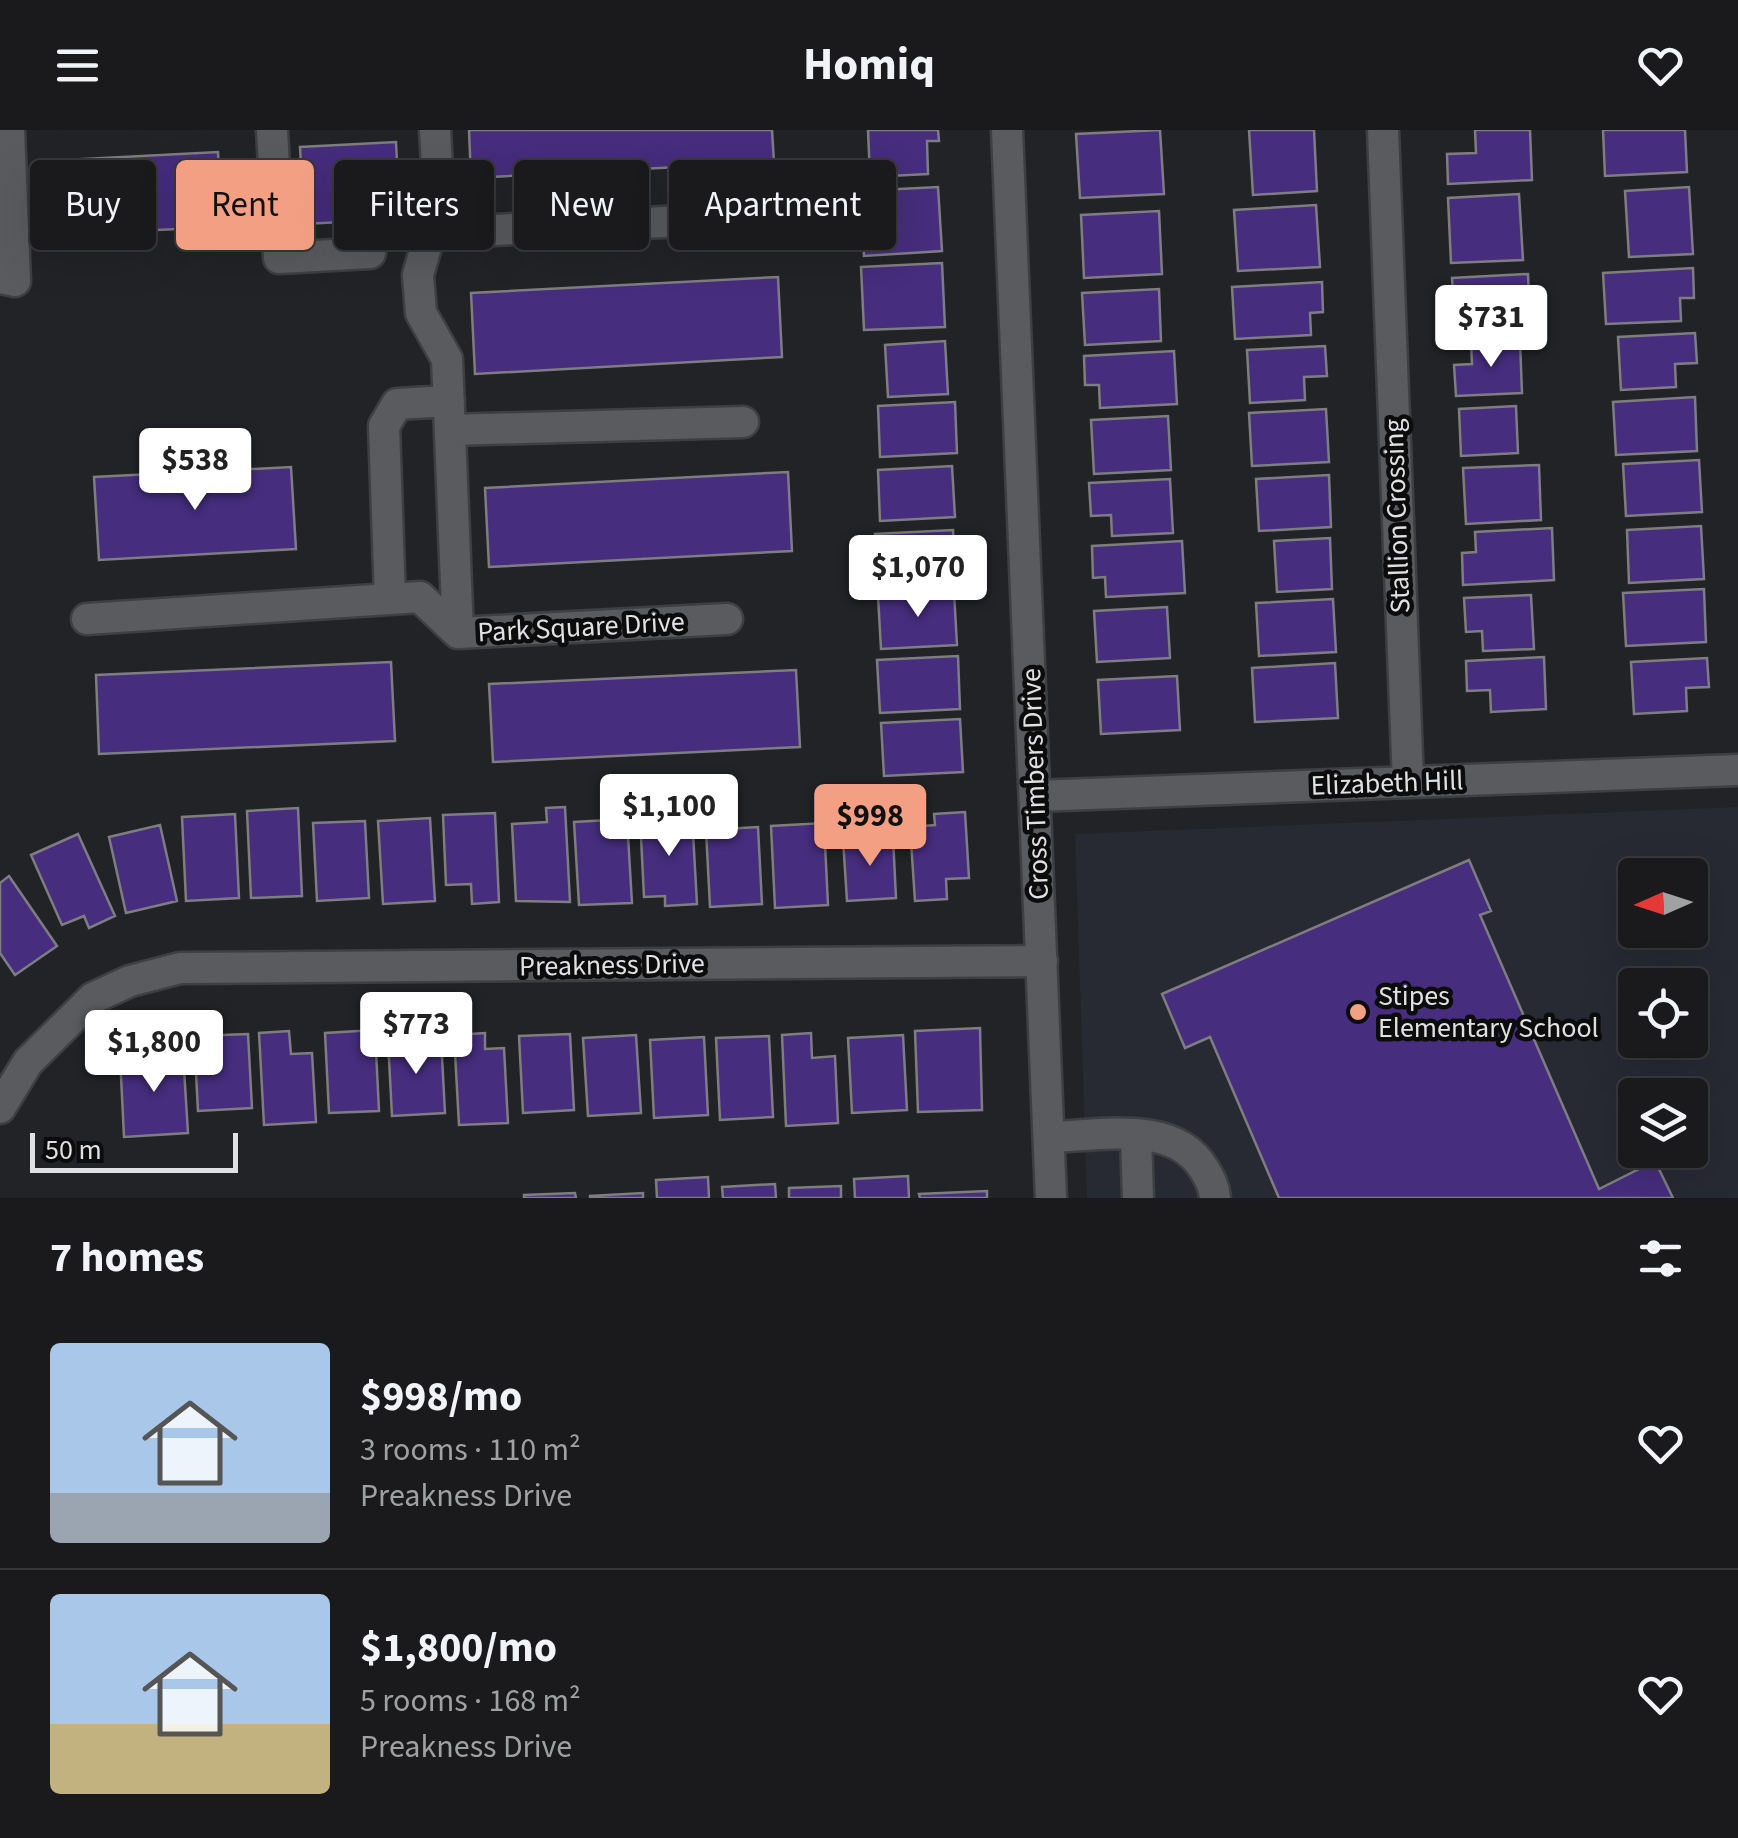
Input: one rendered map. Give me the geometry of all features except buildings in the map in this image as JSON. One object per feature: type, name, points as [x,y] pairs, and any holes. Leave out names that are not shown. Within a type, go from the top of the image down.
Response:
[{"type":"street","points":[[0,278],[15,281],[10,130]]},
{"type":"street","points":[[272,130],[280,258],[370,252]]},
{"type":"street","name":"Park Square Drive","points":[[436,130],[437,160]]},
{"type":"street","name":"Cross Timbers Drive","points":[[1006,130],[1051,1198]]},
{"type":"street","name":"Stallion Crossing","points":[[1382,130],[1408,782]]},
{"type":"street","points":[[494,231],[669,222]]},
{"type":"street","name":"Park Square Drive","points":[[425,250],[418,275],[422,313],[448,359],[458,633],[727,619]]},
{"type":"street","points":[[390,600],[384,426],[397,404],[450,416],[744,422]]},
{"type":"street","points":[[87,619],[420,598],[458,633]]},
{"type":"street","name":"Elizabeth Hill","points":[[1035,796],[1738,770]]},
{"type":"street","name":"Preakness Drive","points":[[0,1108],[28,1062],[93,998],[130,981],[180,968],[1042,961]]},
{"type":"street","points":[[1136,1135],[1138,1198]]},
{"type":"street","points":[[1048,1137],[1136,1135],[1171,1140],[1197,1157],[1214,1186],[1215,1198]]},
{"type":"shaded area","name":"Stipes Elementary School","points":[[1738,807],[1738,1198],[1087,1198],[1075,834]]},
{"type":"place","name":"Stipes Elementary School","points":[[1358,1012]]}]
